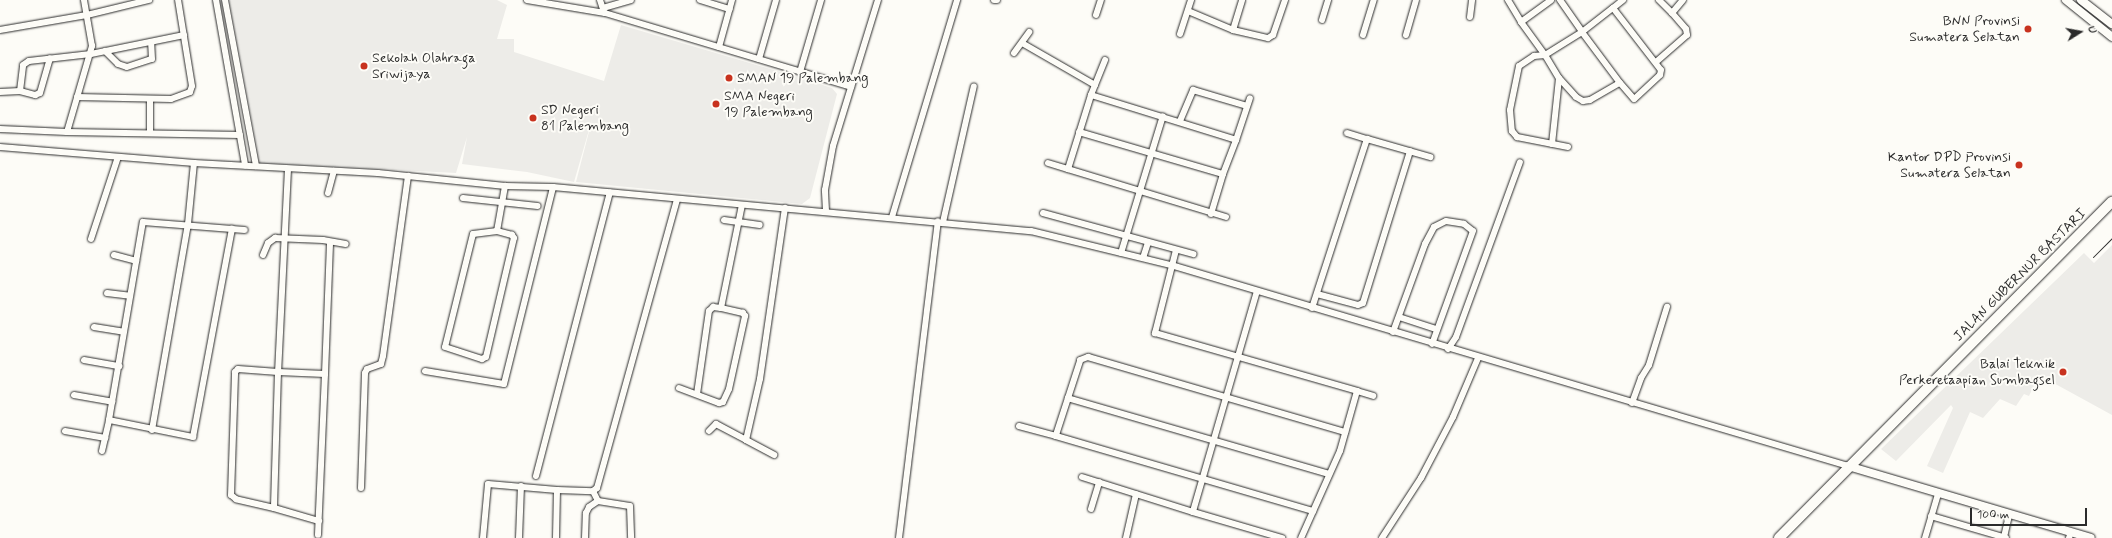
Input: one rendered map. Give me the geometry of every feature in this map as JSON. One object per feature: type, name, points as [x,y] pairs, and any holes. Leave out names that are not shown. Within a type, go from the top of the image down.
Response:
[{"type":"highway","name":"JALAN GUBERNUR BASTARI","points":[[1779,538],[1848,466],[2112,202]]},
{"type":"street","points":[[67,132],[91,54],[92,39],[84,0]]},
{"type":"street","points":[[0,30],[87,14],[149,0]]},
{"type":"street","points":[[77,97],[171,99],[190,92],[192,86],[178,0]]},
{"type":"street","points":[[216,0],[246,165]]},
{"type":"street","points":[[225,0],[256,166]]},
{"type":"street","points":[[527,0],[604,10],[718,47],[851,87]]},
{"type":"street","points":[[600,0],[604,10]]},
{"type":"street","points":[[604,10],[631,0]]},
{"type":"street","points":[[700,0],[730,9]]},
{"type":"street","points":[[718,47],[732,0]]},
{"type":"street","points":[[759,59],[776,0]]},
{"type":"street","points":[[800,72],[821,0]]},
{"type":"street","points":[[826,211],[825,190],[832,146],[878,0]]},
{"type":"street","points":[[892,217],[957,0]]},
{"type":"street","points":[[1096,15],[1101,0]]},
{"type":"street","points":[[1180,34],[1191,0]]},
{"type":"street","points":[[1233,30],[1242,0]]},
{"type":"street","points":[[1188,11],[1233,30],[1271,37],[1285,0]]},
{"type":"street","points":[[1322,20],[1328,0]]},
{"type":"street","points":[[1363,35],[1374,0]]},
{"type":"street","points":[[1470,16],[1472,0]]},
{"type":"street","points":[[1508,0],[1559,78],[1576,97],[1583,101],[1590,100],[1620,83]]},
{"type":"street","points":[[1521,22],[1551,0]]},
{"type":"street","points":[[1560,0],[1620,83],[1635,99],[1660,75],[1661,70],[1613,8]]},
{"type":"street","points":[[1568,147],[1517,137],[1512,131],[1510,110],[1519,66],[1534,56],[1545,55],[1582,32],[1623,0]]},
{"type":"street","points":[[1656,62],[1687,35],[1686,29],[1659,0]]},
{"type":"street","points":[[1672,13],[1683,0]]},
{"type":"street","points":[[2066,0],[2112,37]]},
{"type":"street","points":[[2081,0],[2112,24]]},
{"type":"street","points":[[1406,35],[1414,1]]},
{"type":"street","points":[[1014,54],[1029,32]]},
{"type":"street","points":[[20,92],[25,62],[91,54],[184,35]]},
{"type":"street","points":[[105,51],[118,64],[127,67],[152,59],[151,42]]},
{"type":"street","points":[[1022,42],[1095,85]]},
{"type":"street","points":[[0,92],[20,92],[35,95],[40,93],[50,58]]},
{"type":"street","points":[[1068,169],[1091,95],[1105,60]]},
{"type":"street","points":[[1552,144],[1559,78]]},
{"type":"street","points":[[899,538],[940,221],[974,86]]},
{"type":"street","points":[[1180,122],[1193,90],[1247,106]]},
{"type":"street","points":[[1091,95],[1163,116],[1236,140]]},
{"type":"street","points":[[1212,214],[1223,174],[1250,98]]},
{"type":"street","points":[[150,99],[150,133]]},
{"type":"street","points":[[1121,253],[1163,116]]},
{"type":"street","points":[[0,129],[67,132],[240,135]]},
{"type":"street","points":[[1079,132],[1223,174]]},
{"type":"street","points":[[1348,133],[1367,140],[1430,157]]},
{"type":"street","points":[[1312,308],[1367,140]]},
{"type":"street","points":[[0,147],[194,163],[408,176],[505,186],[553,187],[677,200],[826,211],[1019,229],[1171,265],[1478,358],[1859,469],[1877,476],[2009,515],[2070,535],[2091,538]]},
{"type":"street","points":[[1317,294],[1358,305],[1363,303],[1410,151]]},
{"type":"street","points":[[91,239],[118,157]]},
{"type":"street","points":[[1448,349],[1456,337],[1520,162]]},
{"type":"street","points":[[152,430],[188,224],[194,163]]},
{"type":"street","points":[[1048,163],[1226,217]]},
{"type":"street","points":[[274,508],[278,372],[288,169]]},
{"type":"street","points":[[328,193],[334,171]]},
{"type":"street","points":[[361,488],[365,373],[367,369],[381,364],[383,356],[408,176]]},
{"type":"street","points":[[497,231],[505,186]]},
{"type":"street","points":[[425,371],[504,384],[553,187]]},
{"type":"street","points":[[536,476],[610,192]]},
{"type":"street","points":[[463,198],[538,206]]},
{"type":"street","points":[[593,491],[596,488],[677,200]]},
{"type":"street","points":[[721,308],[742,205]]},
{"type":"street","points":[[746,440],[760,379],[785,208]]},
{"type":"street","points":[[1043,213],[1192,254]]},
{"type":"street","points":[[724,220],[760,225]]},
{"type":"street","points":[[1393,332],[1425,244],[1434,227],[1446,221],[1464,224],[1473,231],[1432,344]]},
{"type":"street","points":[[102,451],[109,420],[143,222],[188,224],[245,230]]},
{"type":"street","points":[[109,420],[152,430],[193,437],[232,228]]},
{"type":"street","points":[[497,231],[512,235],[514,238],[486,357],[482,359],[445,347],[473,234],[497,231]]},
{"type":"street","points":[[263,255],[272,239],[346,244]]},
{"type":"street","points":[[318,535],[330,242]]},
{"type":"street","points":[[1143,258],[1148,243]]},
{"type":"street","points":[[1176,250],[1155,333],[1373,396]]},
{"type":"street","points":[[114,255],[136,261]]},
{"type":"street","points":[[1193,512],[1257,291]]},
{"type":"street","points":[[108,293],[130,296]]},
{"type":"street","points":[[679,388],[721,403],[729,389],[745,316],[743,313],[713,307],[709,311],[697,394]]},
{"type":"street","points":[[1632,403],[1641,378],[1649,365],[1667,307]]},
{"type":"street","points":[[1399,317],[1437,329]]},
{"type":"street","points":[[94,326],[124,332]]},
{"type":"street","points":[[1056,436],[1080,360],[1088,357],[1345,432]]},
{"type":"street","points":[[1382,538],[1432,457],[1453,417],[1478,358]]},
{"type":"street","points":[[84,360],[118,366]]},
{"type":"street","points":[[319,521],[236,499],[230,490],[235,372],[238,369],[324,374]]},
{"type":"street","points":[[1301,538],[1314,511],[1345,432],[1357,391]]},
{"type":"street","points":[[74,395],[112,402]]},
{"type":"street","points":[[1068,398],[1329,474]]},
{"type":"street","points":[[709,431],[716,424],[774,455]]},
{"type":"street","points":[[1019,426],[1203,477],[1314,511]]},
{"type":"street","points":[[65,431],[105,438]]},
{"type":"street","points":[[1082,477],[1282,538]]},
{"type":"street","points":[[1091,509],[1099,482]]},
{"type":"street","points":[[483,538],[486,486],[521,486],[557,490],[593,491]]},
{"type":"street","points":[[519,538],[521,486]]},
{"type":"street","points":[[556,538],[557,490]]},
{"type":"street","points":[[593,491],[598,501]]},
{"type":"street","points":[[1126,538],[1136,494]]},
{"type":"street","points":[[1925,538],[1938,494]]},
{"type":"street","points":[[585,538],[586,513],[589,507],[598,501],[630,506],[631,538]]},
{"type":"street","points":[[1931,516],[2005,538],[2009,515]]},
{"type":"shaded area","points":[[229,0],[497,0],[507,5],[497,39],[514,39],[514,52],[604,81],[621,25],[832,88],[837,94],[810,198],[802,204],[576,182],[593,116],[574,182],[527,172],[462,164],[467,137],[456,173],[260,163]]},
{"type":"shaded area","points":[[2112,245],[2112,415],[2039,375],[2029,396],[2024,394],[2016,406],[2000,399],[1983,418],[1970,412],[1943,473],[1927,466],[1953,408],[1951,405],[1896,461],[1881,449],[2084,253],[2094,263]]},
{"type":"tram line","points":[[2093,257],[2112,238]]},
{"type":"place","name":"BNN Provinsi Sumatera Selatan","points":[[2028,29]]},
{"type":"place","name":"Sekolah Olahraga Sriwijaya","points":[[364,66]]},
{"type":"place","name":"SMAN 19 Palembang","points":[[729,78]]},
{"type":"place","name":"SMA Negeri 19 Palembang","points":[[716,104]]},
{"type":"place","name":"SD Negeri 81 Palembang","points":[[533,118]]},
{"type":"place","name":"Kantor DPD Provinsi Sumatera Selatan","points":[[2019,165]]},
{"type":"place","name":"Balai Teknik Perkeretaapian Sumbagsel","points":[[2063,372]]}]
